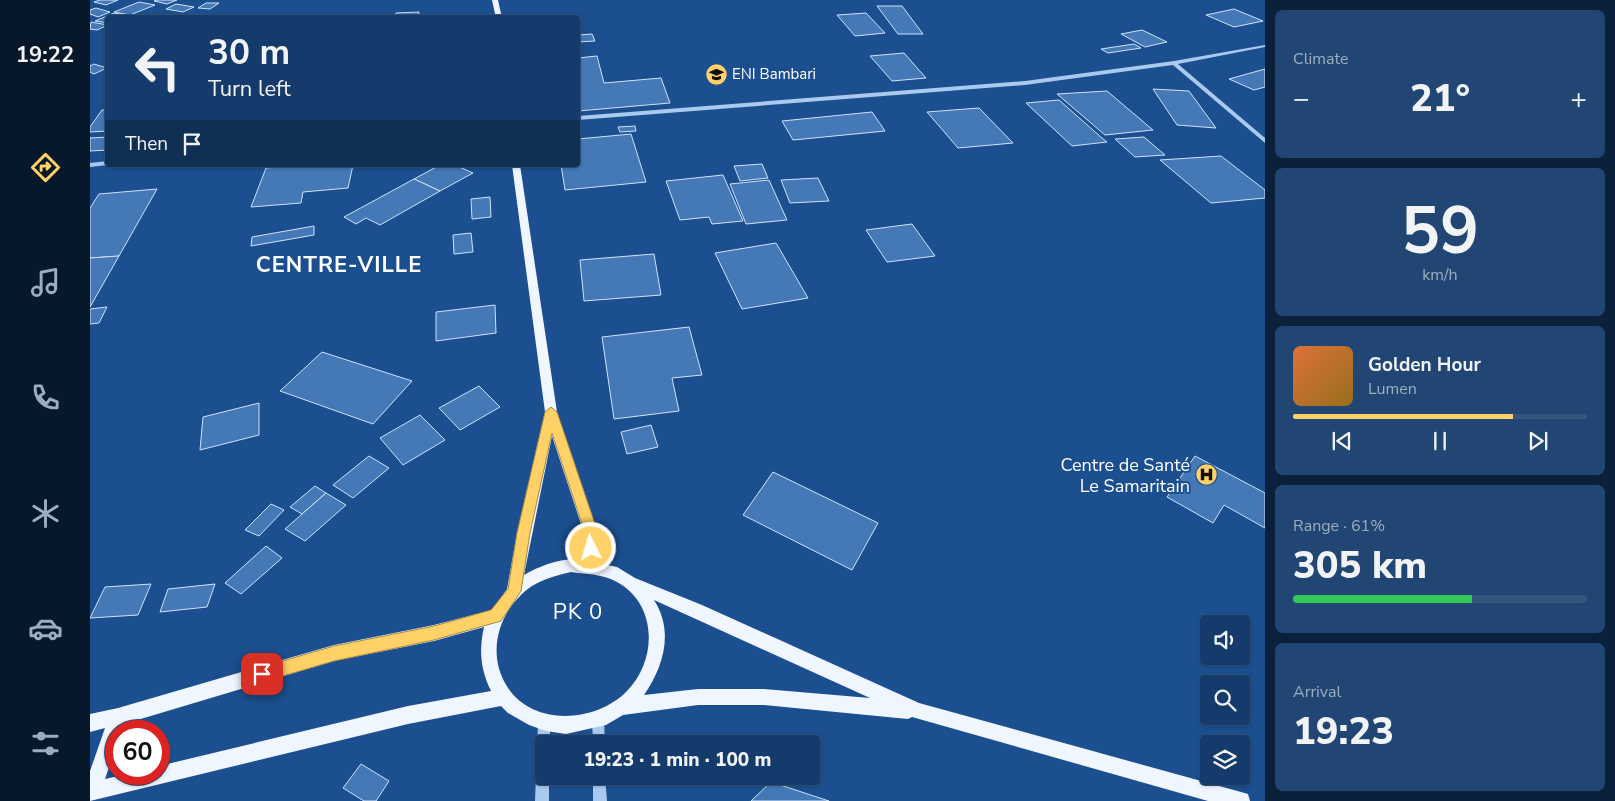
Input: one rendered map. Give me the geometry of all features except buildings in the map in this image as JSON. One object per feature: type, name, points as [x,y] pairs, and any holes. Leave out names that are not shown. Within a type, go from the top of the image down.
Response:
[{"type":"main road","points":[[495,0],[498,15]]},
{"type":"main road","points":[[516,167],[551,412],[590,530],[591,565]]},
{"type":"main road","points":[[514,591],[524,533],[551,412]]},
{"type":"main road","points":[[636,585],[652,606],[658,630],[657,658],[644,684],[623,706],[598,720],[571,725],[544,723],[520,712],[502,697],[492,678],[487,657],[489,636],[496,616],[514,591],[531,578],[550,569],[571,565],[591,565],[623,575],[636,585],[696,610],[918,711],[1241,801]]},
{"type":"main road","points":[[90,723],[118,717],[334,654],[434,633],[496,616]]},
{"type":"main road","points":[[91,792],[408,715],[502,697]]},
{"type":"main road","points":[[623,706],[698,697],[764,697],[918,711]]},
{"type":"main road","points":[[91,792],[118,717]]},
{"type":"street","points":[[580,118],[1025,83],[1174,63],[1265,46]]},
{"type":"street","points":[[1174,63],[1265,141]]},
{"type":"street","points":[[90,165],[105,163]]},
{"type":"street","points":[[598,720],[599,735]]},
{"type":"street","points":[[542,801],[544,723]]},
{"type":"street","points":[[599,785],[600,801]]},
{"type":"place","name":"ENI Bambari","points":[[716,74]]},
{"type":"place","name":"Centre de Santé Le Samaritain","points":[[1206,475]]},
{"type":"district","name":"CENTRE-VILLE","points":[[339,265]]},
{"type":"district","name":"PK 0","points":[[578,612]]},
{"type":"route","points":[[262,674],[334,654],[434,633],[496,616],[504,602],[514,591],[524,533],[551,412],[577,484],[590,530],[591,548]]}]
